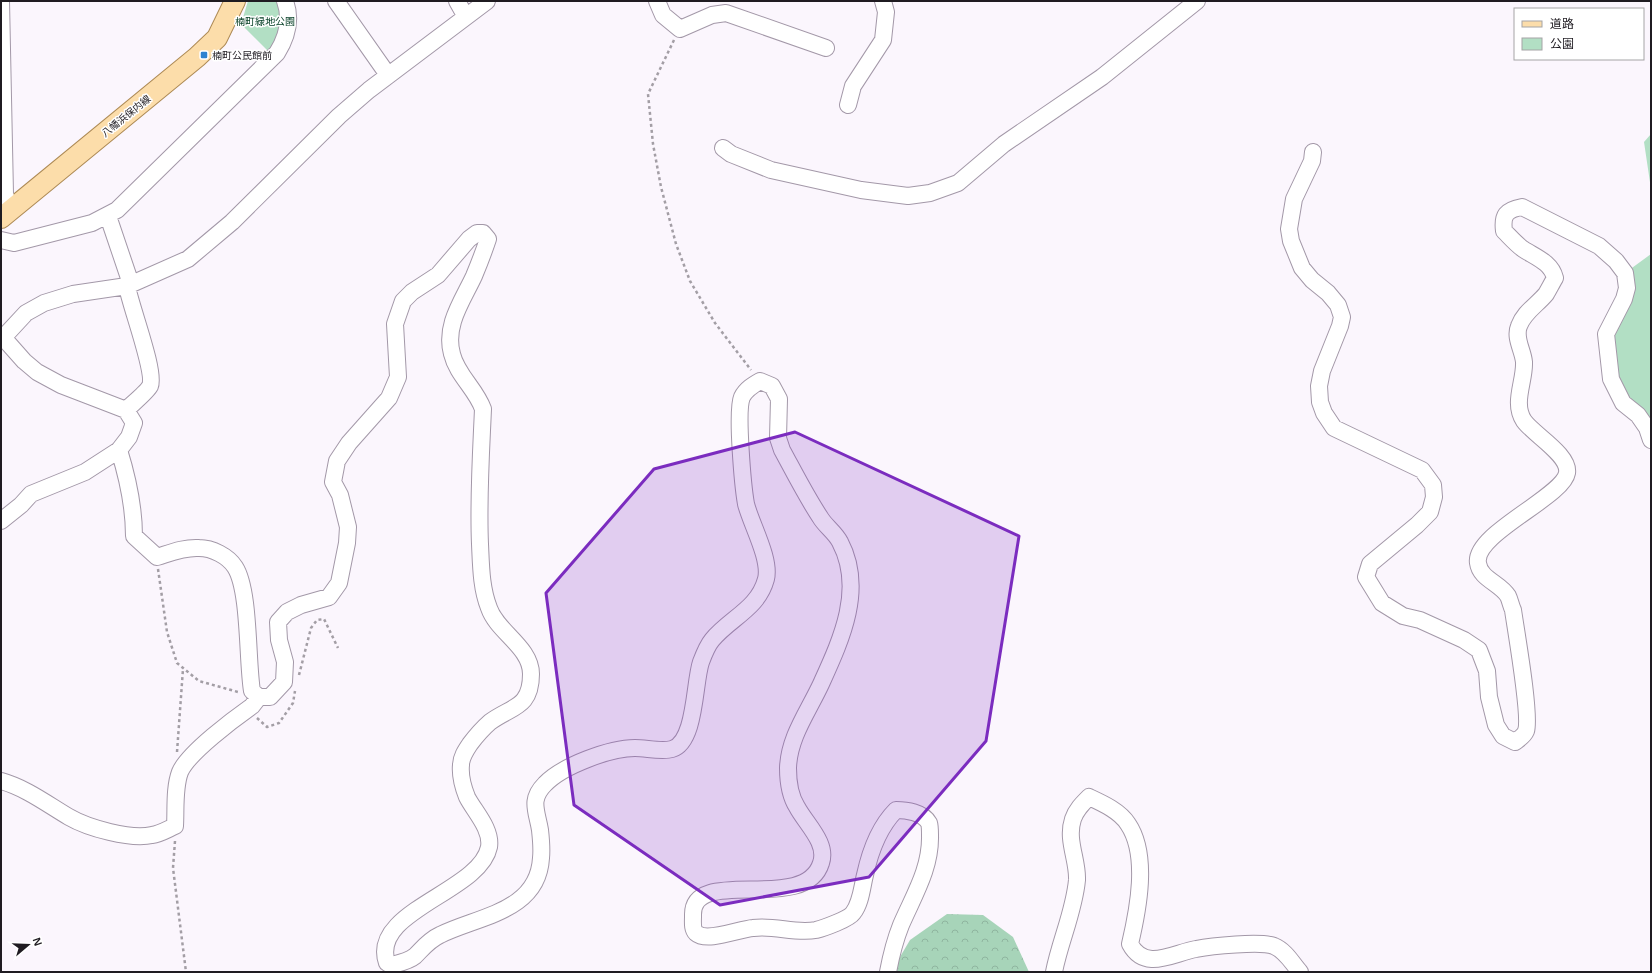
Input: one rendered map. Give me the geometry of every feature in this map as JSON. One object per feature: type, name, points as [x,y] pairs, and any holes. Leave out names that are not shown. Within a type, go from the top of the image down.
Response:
[{"type":"main road","name":"八幡浜保内線","points":[[6,214],[197,57],[217,38],[235,1]]},
{"type":"street","points":[[1,1],[4,194],[6,214]]},
{"type":"street","points":[[1,240],[14,243],[92,223],[117,210],[277,53],[286,39],[289,23],[285,1]]},
{"type":"street","points":[[336,1],[388,75]]},
{"type":"street","points":[[457,1],[466,17]]},
{"type":"street","points":[[1,521],[21,506],[31,494],[85,472],[119,450],[129,438],[134,423],[126,410],[61,385],[37,372],[2,338],[26,313],[44,303],[73,294],[129,285],[188,259],[208,244],[339,116],[388,75],[487,1]]},
{"type":"street","points":[[657,1],[663,15],[680,28],[712,14],[726,13],[826,48]]},
{"type":"street","points":[[848,105],[853,86],[883,40],[886,12],[883,1]]},
{"type":"street","points":[[723,148],[731,154],[771,170],[854,189],[908,196],[930,193],[958,184],[1004,144],[1102,78],[1197,1]]},
{"type":"street","points":[[1313,152],[1312,161],[1294,199],[1289,229],[1290,241],[1302,268],[1312,280],[1328,293],[1338,305],[1342,316],[1340,326],[1322,371],[1319,386],[1320,402],[1324,413],[1334,428],[1422,470],[1433,485],[1434,497],[1430,512],[1417,525],[1370,564],[1366,577],[1382,602],[1387,606],[1403,616],[1420,620],[1464,640],[1479,650],[1487,672],[1489,697],[1496,725],[1503,736],[1515,742],[1526,730],[1526,723],[1513,610],[1508,595],[1480,571],[1477,562],[1479,553],[1490,539],[1520,514],[1559,486],[1567,473],[1565,460],[1524,421],[1518,404],[1524,362],[1518,337],[1518,328],[1524,316],[1546,293],[1555,278],[1553,270],[1548,264],[1521,248],[1504,231],[1503,220],[1507,212],[1522,207],[1599,246],[1616,261],[1625,273],[1627,288],[1624,299],[1606,334],[1611,379],[1623,403],[1638,415],[1647,428],[1651,440]]},
{"type":"street","points":[[108,216],[129,285],[132,309],[143,341],[152,378],[150,387],[126,410]]},
{"type":"street","points":[[1,781],[11,784],[41,799],[70,818],[92,828],[117,834],[152,836],[175,826],[177,784],[181,771],[192,756],[256,701],[270,697],[284,682],[285,662],[279,640],[278,622],[287,612],[301,605],[329,597],[339,584],[347,543],[348,527],[340,495],[333,482],[337,461],[349,443],[388,398],[398,377],[395,324],[403,301],[412,292],[438,275],[469,239],[477,233],[483,233],[488,239],[474,277],[454,316],[450,338],[452,353],[460,373],[479,398],[483,409],[479,512],[482,578],[489,609],[500,628],[516,644],[526,658],[531,672],[529,690],[523,701],[514,710],[492,721],[481,729],[465,751],[461,762],[460,775],[467,796],[479,815],[488,836],[489,846],[484,858],[476,870],[419,908],[399,925],[385,945],[384,954],[387,963],[392,965],[404,962],[415,956],[420,949],[438,935],[502,911],[518,902],[528,894],[535,882],[541,860],[540,829],[534,810],[535,797],[544,784],[558,773],[608,751],[632,748],[672,749],[680,744],[688,731],[700,664],[706,649],[712,639],[749,608],[761,592],[766,577],[765,562],[746,504],[739,423],[742,396],[749,388],[760,381],[772,386],[779,399],[778,438],[782,450],[821,519],[839,541],[846,557],[851,584],[850,602],[843,632],[820,686],[800,724],[792,744],[788,766],[789,785],[796,806],[818,839],[822,851],[821,864],[813,876],[805,882],[789,889],[734,890],[710,893],[697,900],[692,908],[693,929],[698,935],[709,937],[750,928],[770,926],[804,931],[817,930],[849,917],[854,913],[859,901],[873,848],[888,818],[896,810],[909,811],[924,818],[929,824],[930,849],[922,880],[901,925],[892,951],[888,972]]},
{"type":"street","points":[[119,450],[128,480],[134,512],[134,536],[157,557],[180,550],[199,548],[221,554],[235,568],[244,589],[250,678],[252,692],[256,701]]},
{"type":"street","points":[[1054,972],[1070,919],[1077,879],[1071,841],[1072,820],[1077,809],[1089,797],[1106,805],[1128,823],[1136,838],[1140,897],[1130,944],[1134,950],[1147,958],[1158,959],[1195,949],[1260,943],[1274,946],[1287,955],[1300,972]]},
{"type":"path","points":[[680,28],[648,94],[653,144],[661,187],[676,244],[690,281],[715,323],[760,381]]},
{"type":"path","points":[[157,557],[167,632],[177,663],[199,681],[238,692],[256,701]]},
{"type":"path","points":[[177,755],[183,668]]},
{"type":"path","points":[[175,826],[173,868],[186,972]]},
{"type":"highlighted area","points":[[795,432],[1019,536],[986,741],[869,877],[720,905],[574,805],[546,593],[654,469]]},
{"type":"green space","name":"楠町緑地公園","points":[[248,1],[278,1],[286,22],[271,54],[241,24]]},
{"type":"green space","points":[[1651,134],[1651,189],[1644,142]]},
{"type":"green space","points":[[1651,254],[1651,440],[1623,403],[1606,334],[1625,273]]},
{"type":"green space","points":[[947,914],[983,915],[1013,937],[1029,972],[891,972],[910,940]]},
{"type":"place","name":"楠町公民館前","points":[[204,55]]}]
